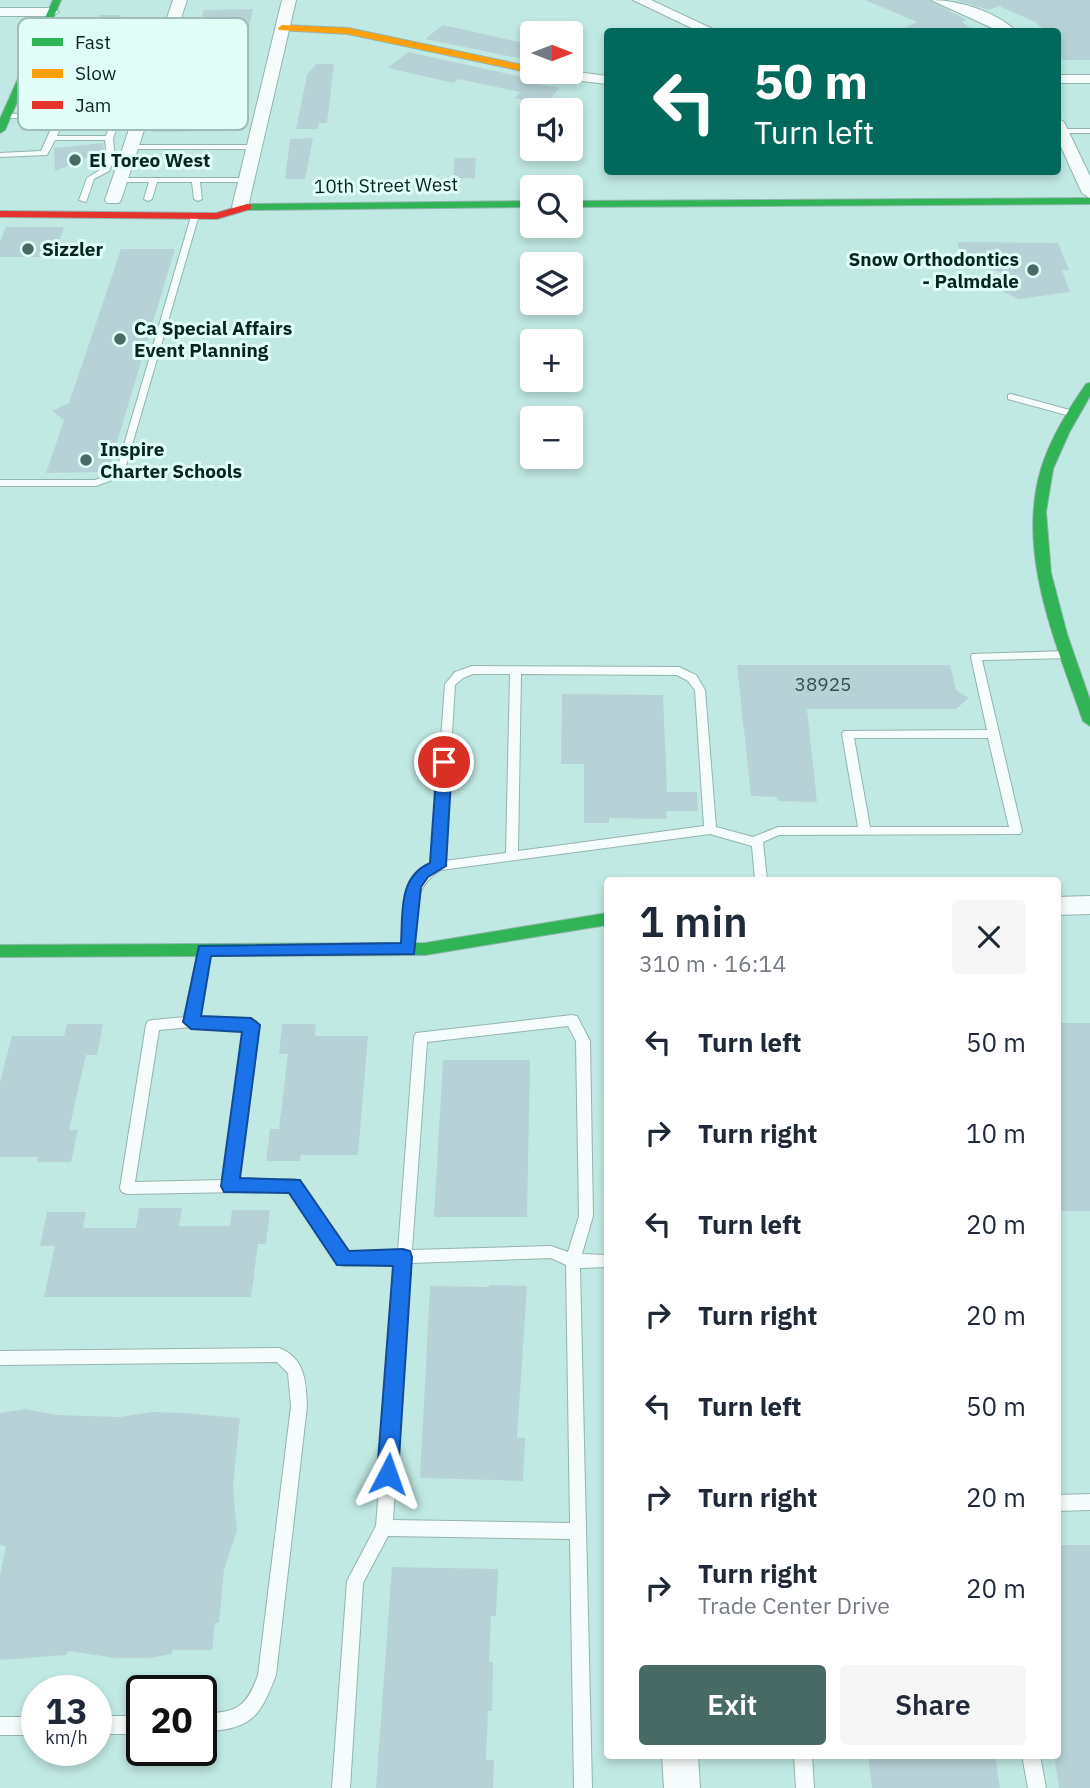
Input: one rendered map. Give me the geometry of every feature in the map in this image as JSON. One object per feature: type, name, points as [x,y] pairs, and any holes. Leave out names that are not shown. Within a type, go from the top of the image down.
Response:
[{"type":"main road","points":[[282,27],[348,31],[520,67]]},
{"type":"main road","points":[[4,111],[18,82]]},
{"type":"main road","name":"10th Street West","points":[[0,202],[222,199],[240,207]]},
{"type":"main road","points":[[583,204],[1090,201]]},
{"type":"main road","name":"10th Street West","points":[[0,214],[217,216],[240,207],[520,204]]},
{"type":"main road","points":[[1090,386],[1059,439],[1044,483],[1040,532],[1048,584],[1090,721]]},
{"type":"main road","points":[[0,951],[425,949],[604,919]]},
{"type":"street","points":[[174,18],[180,0]]},
{"type":"street","points":[[240,207],[289,0]]},
{"type":"street","points":[[640,0],[704,28]]},
{"type":"street","points":[[938,0],[991,20],[1004,28]]},
{"type":"street","points":[[0,12],[55,6]]},
{"type":"street","points":[[583,77],[604,80]]},
{"type":"street","points":[[1061,79],[1090,79]]},
{"type":"street","points":[[113,200],[136,130]]},
{"type":"street","points":[[1061,131],[1090,193]]},
{"type":"street","points":[[1061,906],[1090,905]]},
{"type":"street","points":[[680,1759],[682,1788]]},
{"type":"lane","points":[[1061,127],[1090,131]]},
{"type":"lane","points":[[0,155],[44,153],[55,130]]},
{"type":"lane","points":[[83,200],[91,178],[106,169],[111,158],[109,138],[112,130]]},
{"type":"lane","points":[[52,138],[109,138]]},
{"type":"lane","points":[[130,148],[253,147]]},
{"type":"lane","points":[[118,180],[245,180]]},
{"type":"lane","points":[[148,199],[154,180]]},
{"type":"lane","points":[[196,180],[198,199]]},
{"type":"lane","points":[[0,483],[96,483],[120,474],[195,215]]},
{"type":"lane","points":[[1011,397],[1074,414]]},
{"type":"lane","points":[[408,949],[413,886],[423,872],[438,866],[710,830],[757,843],[778,831],[1016,831],[976,657],[1070,655]]},
{"type":"lane","points":[[438,866],[450,684],[459,675],[472,670],[679,671],[692,678],[700,690],[710,830]]},
{"type":"lane","points":[[512,855],[516,670]]},
{"type":"lane","points":[[865,831],[848,734],[993,734]]},
{"type":"lane","points":[[757,843],[761,877]]},
{"type":"lane","points":[[191,1022],[204,950]]},
{"type":"lane","points":[[341,1788],[355,1581],[384,1528],[421,1038],[572,1020],[583,1041],[586,1216],[573,1261],[583,1788]]},
{"type":"lane","points":[[230,1186],[251,1025],[191,1022],[153,1025],[127,1188],[293,1185],[344,1259],[551,1252],[573,1261],[604,1261]]},
{"type":"lane","points":[[0,1358],[279,1356],[289,1359],[298,1372],[299,1406],[267,1675],[258,1702],[244,1716],[217,1720]]},
{"type":"lane","points":[[1061,1503],[1090,1502]]},
{"type":"lane","points":[[384,1528],[578,1531]]},
{"type":"lane","points":[[0,1726],[21,1726]]},
{"type":"lane","points":[[803,1759],[805,1788]]},
{"type":"lane","points":[[1032,1759],[1037,1788]]},
{"type":"building","points":[[865,0],[929,0],[967,20],[962,22],[970,28],[904,28],[917,22]]},
{"type":"building","points":[[956,0],[1090,0],[1090,60],[1063,60],[1061,28],[1042,28],[1037,23],[999,6],[989,10]]},
{"type":"building","points":[[253,9],[248,32],[248,18],[201,18],[204,10]]},
{"type":"building","points":[[99,15],[121,15],[120,18],[97,18]]},
{"type":"building","points":[[443,25],[520,42],[520,59],[425,39]]},
{"type":"building","points":[[408,52],[520,76],[520,84],[560,88],[551,98],[520,99],[514,98],[520,92],[458,79],[454,83],[388,68]]},
{"type":"building","points":[[316,64],[334,64],[327,123],[319,123],[318,129],[296,129],[307,75]]},
{"type":"building","points":[[153,130],[227,130],[227,131],[152,132]]},
{"type":"building","points":[[313,138],[305,179],[285,179],[290,139]]},
{"type":"building","points":[[103,143],[104,151],[55,171],[54,148]]},
{"type":"building","points":[[455,158],[476,158],[475,178],[453,178]]},
{"type":"building","name":"Sizzler","points":[[6,227],[64,227],[53,257],[0,257],[0,241]]},
{"type":"building","name":"Snow Orthodontics - Palmdale","points":[[957,242],[1058,243],[1069,270],[1062,270],[1070,292],[1019,299],[999,290],[1015,279],[974,261],[963,261]]},
{"type":"building","points":[[121,249],[175,249],[108,472],[46,473],[64,420],[52,411],[69,403]]},
{"type":"building","points":[[737,665],[950,665],[956,690],[969,698],[956,709],[807,709],[817,802],[778,801],[777,797],[751,796]]},
{"type":"building","points":[[562,694],[663,695],[667,792],[697,792],[698,811],[666,811],[667,819],[609,818],[609,823],[584,823],[584,764],[561,764]]},
{"type":"building","points":[[1061,1023],[1090,1023],[1090,1211],[1061,1211]]},
{"type":"building","points":[[67,1024],[103,1024],[97,1055],[86,1055],[69,1130],[78,1130],[71,1162],[37,1162],[38,1157],[0,1157],[0,1082],[12,1036],[64,1036]]},
{"type":"building","points":[[282,1024],[316,1024],[315,1036],[368,1036],[358,1155],[301,1155],[300,1161],[266,1161],[270,1129],[279,1129],[288,1054],[279,1054]]},
{"type":"building","points":[[443,1060],[530,1060],[527,1217],[434,1217]]},
{"type":"building","points":[[139,1208],[182,1208],[179,1226],[230,1226],[232,1210],[270,1210],[266,1244],[258,1244],[251,1297],[44,1297],[55,1246],[40,1246],[47,1212],[86,1212],[83,1228],[136,1228]]},
{"type":"building","points":[[430,1286],[527,1286],[517,1438],[525,1438],[523,1481],[420,1478]]},
{"type":"building","points":[[25,1409],[56,1415],[119,1417],[152,1412],[240,1418],[233,1487],[237,1530],[224,1570],[219,1623],[215,1623],[212,1650],[172,1650],[172,1654],[149,1658],[115,1658],[68,1651],[66,1655],[0,1660],[0,1575],[6,1546],[0,1545],[0,1413]]},
{"type":"building","points":[[1061,1545],[1090,1545],[1090,1788],[1059,1788],[1055,1759],[1061,1759]]},
{"type":"building","points":[[392,1567],[498,1569],[496,1616],[491,1616],[489,1662],[493,1662],[492,1711],[488,1711],[486,1760],[494,1760],[493,1788],[376,1788]]},
{"type":"building","points":[[868,1759],[996,1759],[1000,1788],[872,1788]]},
{"type":"traffic: fast","points":[[49,18],[57,0]]},
{"type":"traffic: fast","points":[[0,130],[18,89]]},
{"type":"traffic: fast","points":[[583,204],[1090,201]]},
{"type":"traffic: fast","points":[[247,207],[520,204]]},
{"type":"traffic: fast","points":[[1090,386],[1063,433],[1047,469],[1040,512],[1040,543],[1051,604],[1090,721]]},
{"type":"traffic: fast","points":[[0,951],[425,949],[604,919]]},
{"type":"traffic: slow","points":[[282,28],[348,31],[520,67]]},
{"type":"traffic: jam","points":[[0,214],[217,216],[247,207]]},
{"type":"place","name":"El Toreo West","points":[[75,160]]},
{"type":"place","name":"Sizzler","points":[[28,249]]},
{"type":"place","name":"Snow Orthodontics - Palmdale","points":[[1033,270]]},
{"type":"place","name":"Ca Special Affairs Event Planning","points":[[120,339]]},
{"type":"place","name":"Inspire Charter Schools","points":[[86,460]]},
{"type":"route","points":[[388,1474],[403,1257],[344,1259],[293,1185],[230,1186],[251,1025],[191,1022],[200,986],[204,950],[408,949],[413,886],[423,872],[438,866],[444,762]]}]
